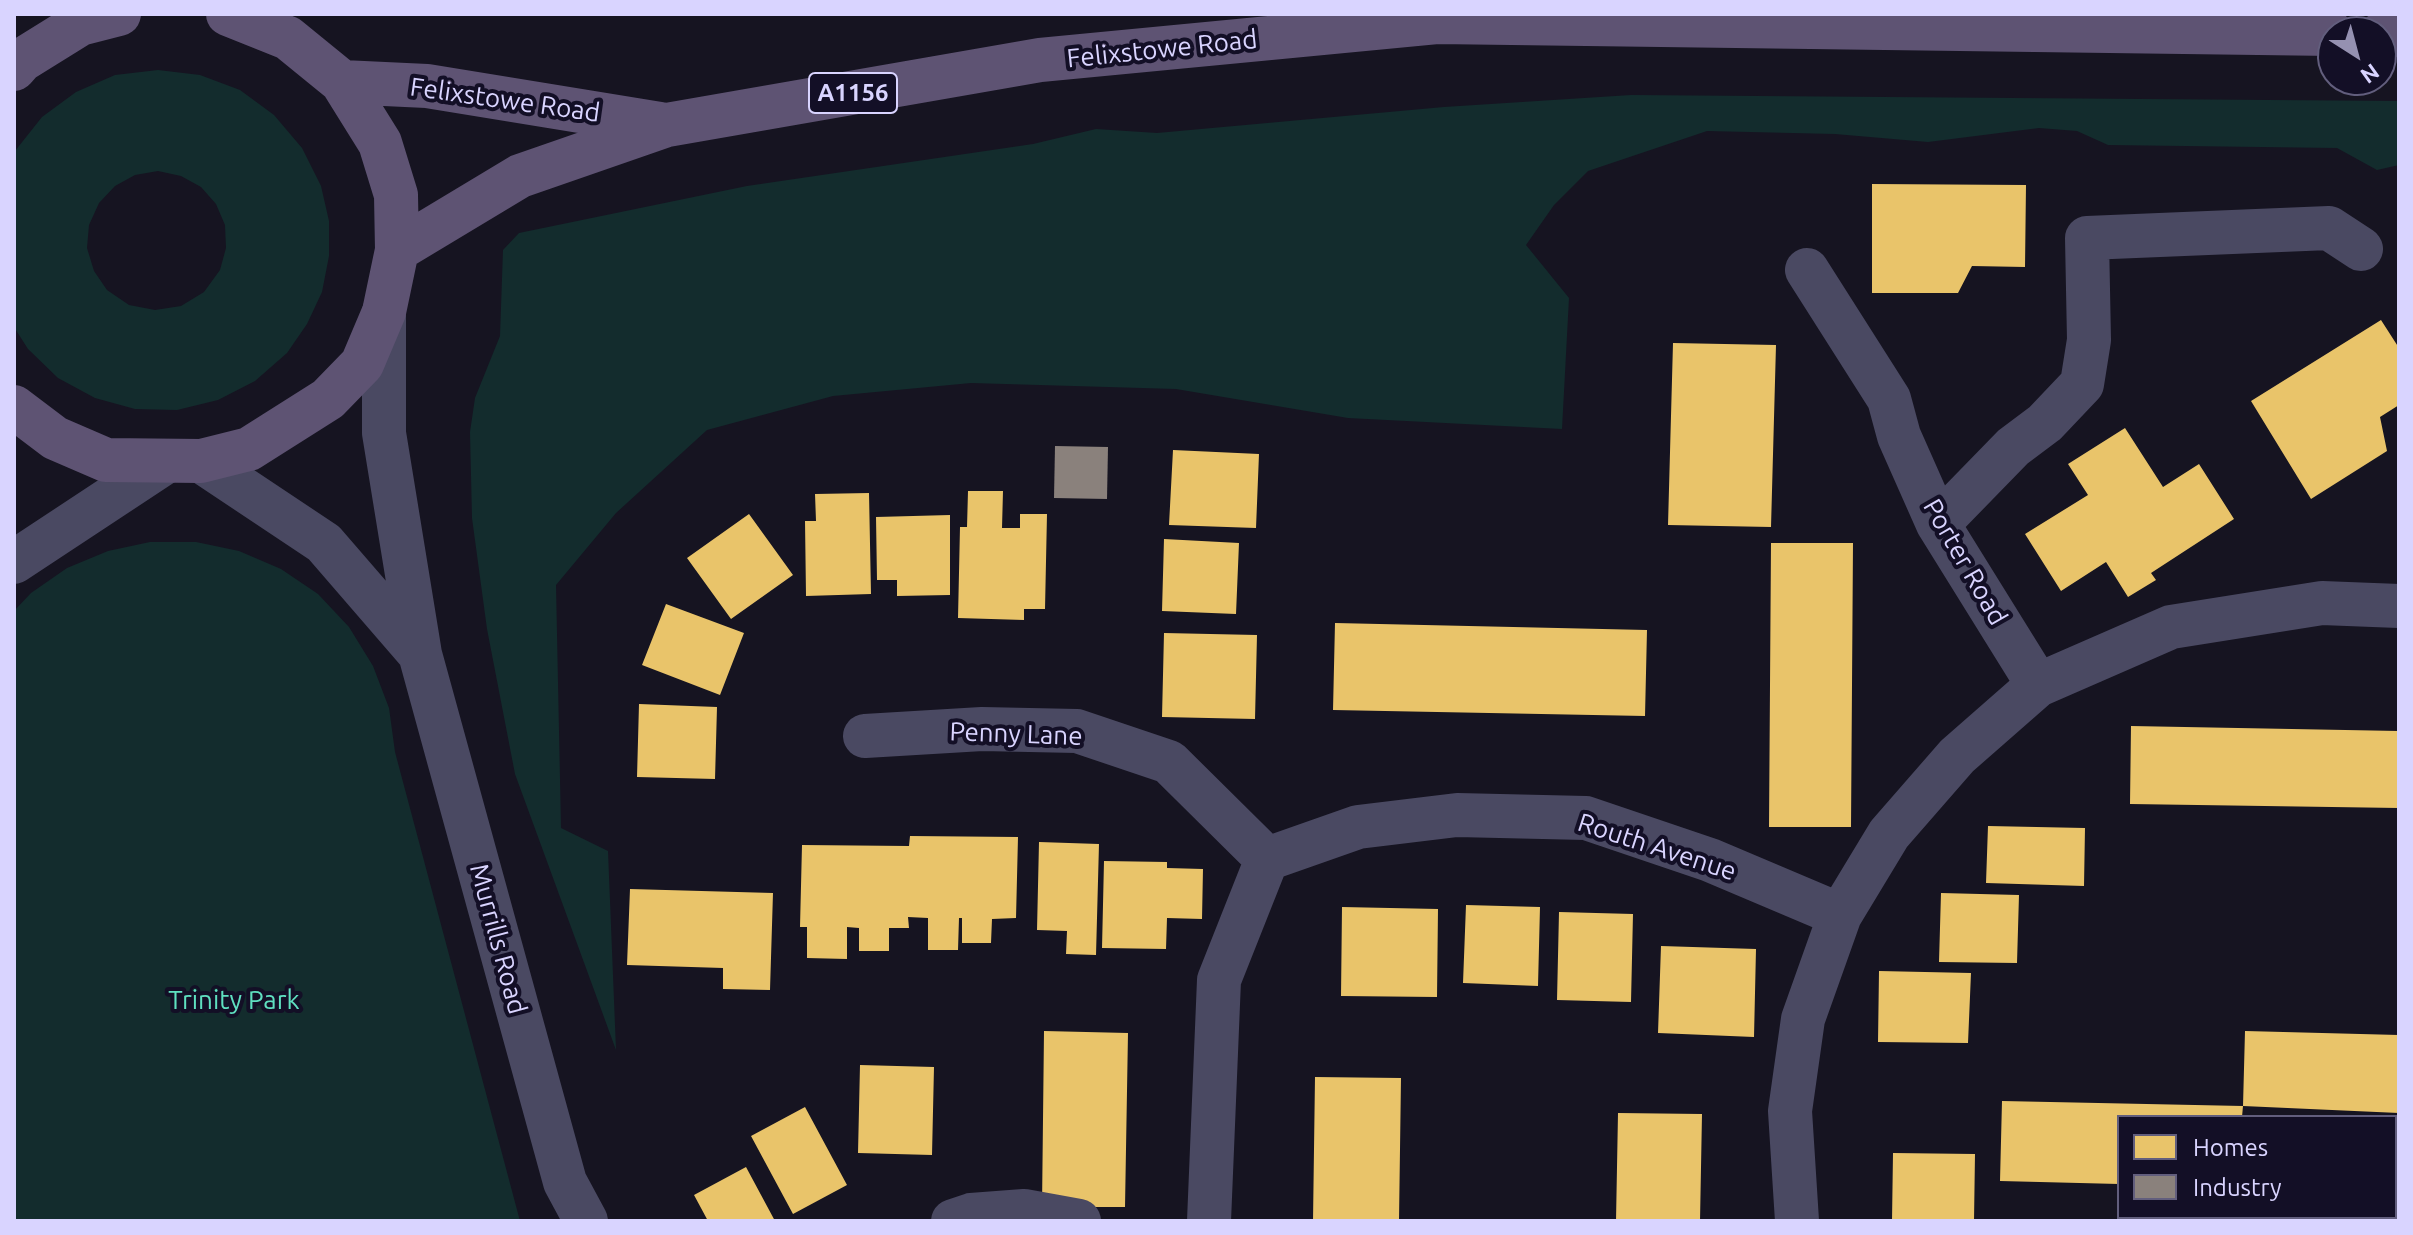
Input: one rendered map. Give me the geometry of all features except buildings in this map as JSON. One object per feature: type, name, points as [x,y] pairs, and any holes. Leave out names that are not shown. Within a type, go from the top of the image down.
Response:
[{"type":"main road","points":[[17,64],[80,24],[119,14]]},
{"type":"main road","points":[[14,407],[55,438],[106,460],[182,462],[249,449],[328,399],[362,364],[384,312],[397,250],[396,195],[380,143],[342,82],[288,38],[228,14]]},
{"type":"main road","name":"Felixstowe Road","points":[[397,250],[520,176],[667,125],[1040,60],[1437,22],[2317,34]]},
{"type":"main road","name":"Felixstowe Road","points":[[342,82],[427,86],[667,125]]},
{"type":"street","points":[[1938,524],[2013,447],[2045,423],[2082,384],[2089,340],[2087,238],[2329,228],[2361,249]]},
{"type":"street","name":"Porter Road","points":[[1807,270],[1889,399],[1899,436],[1938,524],[2038,685]]},
{"type":"street","name":"Murrills Road","points":[[384,312],[384,433],[420,654],[565,1182],[586,1221]]},
{"type":"street","points":[[14,562],[182,462]]},
{"type":"street","name":"Murrills Road","points":[[182,462],[324,543],[420,654]]},
{"type":"street","points":[[1797,1221],[1790,1111],[1803,1019],[1840,915],[1889,834],[1957,756],[2038,685],[2171,627],[2322,603],[2399,606]]},
{"type":"street","name":"Penny Lane","points":[[865,736],[982,729],[1077,731],[1169,762],[1267,859]]},
{"type":"street","name":"Routh Avenue","points":[[1267,859],[1358,827],[1457,815],[1586,818],[1710,860],[1840,915]]},
{"type":"street","points":[[1209,1221],[1219,980],[1267,859]]},
{"type":"street","points":[[953,1221],[971,1215],[1024,1211],[1079,1221]]},
{"type":"green space","points":[[158,70],[200,75],[240,90],[274,115],[302,148],[321,186],[329,221],[329,256],[322,292],[307,324],[287,353],[255,381],[218,400],[177,410],[135,409],[95,398],[58,378],[28,349],[14,327],[15,151],[42,117],[76,92],[115,75]],"holes":[[[158,171],[181,176],[201,187],[216,204],[225,225],[226,248],[220,270],[204,292],[181,306],[155,310],[129,305],[107,290],[94,271],[87,248],[89,225],[99,203],[115,186],[135,175]]]},
{"type":"green space","points":[[1631,95],[2399,101],[2399,165],[2377,170],[2337,148],[2108,145],[2077,131],[2039,128],[1928,142],[1835,134],[1707,131],[1588,171],[1554,205],[1526,245],[1569,298],[1562,429],[1348,418],[1176,389],[971,383],[833,396],[707,430],[616,513],[556,585],[561,828],[608,851],[616,1050],[515,774],[487,629],[472,518],[470,432],[475,398],[500,336],[503,250],[519,233],[747,186],[1033,144],[1096,129],[1157,133],[1444,107]]},
{"type":"green space","name":"Trinity Park","points":[[150,542],[196,542],[239,551],[281,569],[318,594],[349,627],[373,666],[389,708],[395,752],[520,1221],[14,1221],[14,611],[31,593],[67,568],[108,551]]}]
